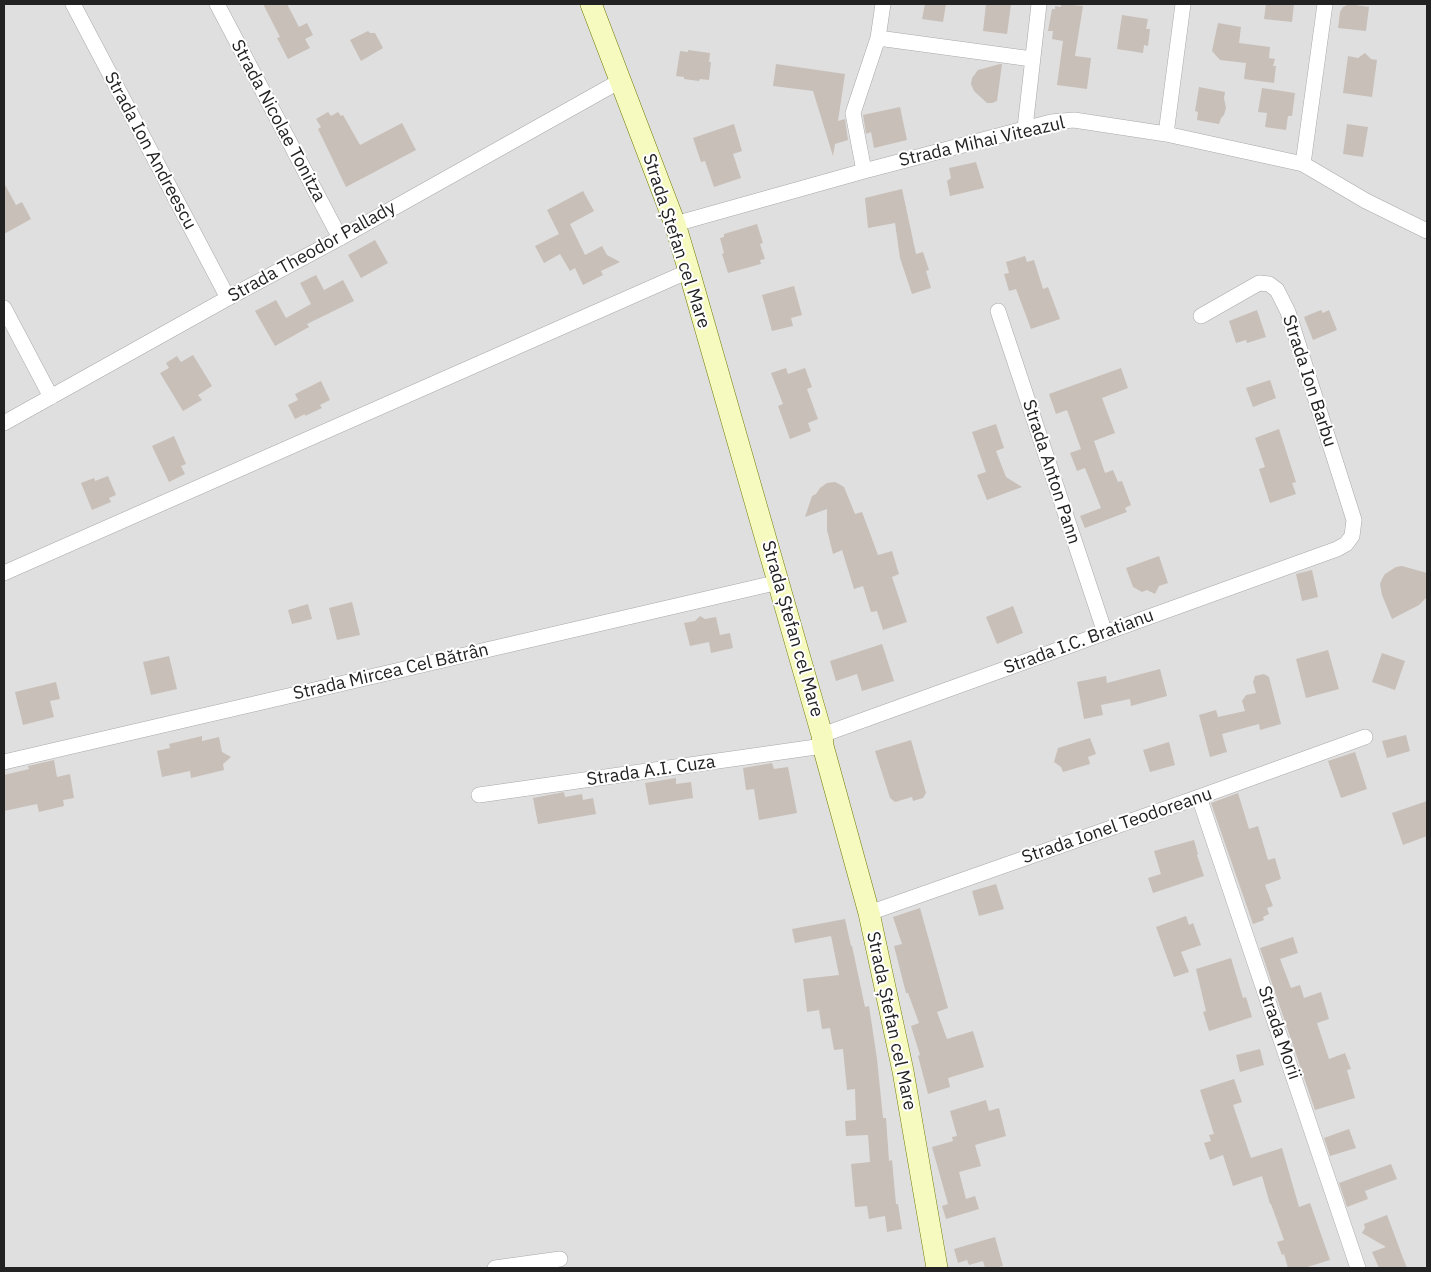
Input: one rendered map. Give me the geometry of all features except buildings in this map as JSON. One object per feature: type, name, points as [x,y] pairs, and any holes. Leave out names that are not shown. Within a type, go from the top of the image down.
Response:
[{"type":"street","name":"Strada Ion Andreescu","points":[[73,4],[228,298]]},
{"type":"street","name":"Strada Nicolae Tonitza","points":[[217,4],[340,238]]},
{"type":"street","name":"Strada Ștefan cel Mare","points":[[591,4],[675,224],[779,582],[869,913],[903,1071],[937,1268]]},
{"type":"street","points":[[864,170],[854,113],[878,38],[883,4]]},
{"type":"street","points":[[1026,128],[1032,59],[1040,4]]},
{"type":"street","points":[[1166,134],[1183,4]]},
{"type":"street","points":[[1303,164],[1325,4]]},
{"type":"street","points":[[878,38],[1032,59]]},
{"type":"street","name":"Strada Theodor Pallady","points":[[4,423],[620,81]]},
{"type":"street","name":"Strada Mihai Viteazul","points":[[675,224],[864,170],[1051,122],[1074,120],[1166,134],[1303,164],[1366,201],[1427,231]]},
{"type":"street","points":[[4,574],[689,271]]},
{"type":"street","name":"Strada Ion Barbu","points":[[1201,316],[1259,283],[1269,284],[1277,290],[1288,312],[1354,520],[1352,536],[1346,544],[1337,549]]},
{"type":"street","points":[[4,308],[51,397]]},
{"type":"street","name":"Strada Anton Pann","points":[[998,311],[1105,633]]},
{"type":"street","name":"Strada I.C. Bratianu","points":[[822,741],[1105,633],[1337,549]]},
{"type":"street","name":"Strada Mircea Cel Bătrân","points":[[4,762],[779,582]]},
{"type":"street","name":"Strada Ionel Teodoreanu","points":[[869,913],[1365,737]]},
{"type":"street","name":"Strada A.I. Cuza","points":[[479,795],[822,741]]},
{"type":"street","name":"Strada Morii","points":[[1199,797],[1358,1268]]},
{"type":"street","points":[[495,1268],[560,1259]]},
{"type":"shaded area","points":[[4,4],[1427,4],[1427,1268],[4,1268]]}]
